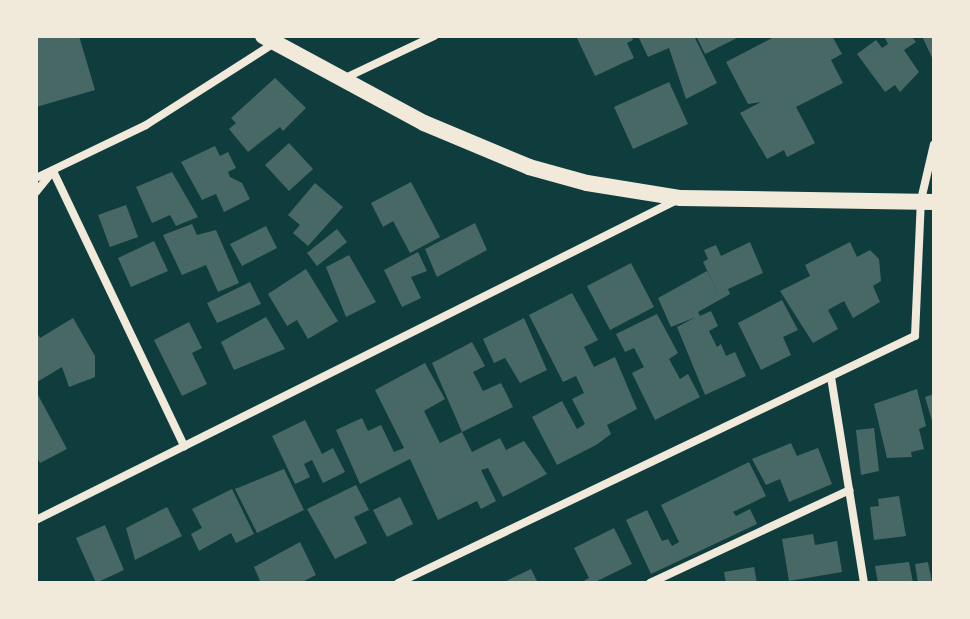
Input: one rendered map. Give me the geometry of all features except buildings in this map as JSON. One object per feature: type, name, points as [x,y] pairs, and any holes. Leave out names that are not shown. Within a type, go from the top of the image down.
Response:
[{"type":"main road","points":[[269,40],[424,123],[529,167],[587,183],[681,198],[928,201]]},
{"type":"street","points":[[342,79],[434,36]]},
{"type":"street","points":[[36,178],[146,125],[269,40]]},
{"type":"street","points":[[398,583],[915,336],[934,144]]},
{"type":"street","points":[[36,192],[53,171]]},
{"type":"street","points":[[53,171],[184,446]]},
{"type":"street","points":[[36,520],[681,198]]},
{"type":"street","points":[[831,377],[864,583]]},
{"type":"street","points":[[650,583],[849,490]]}]
